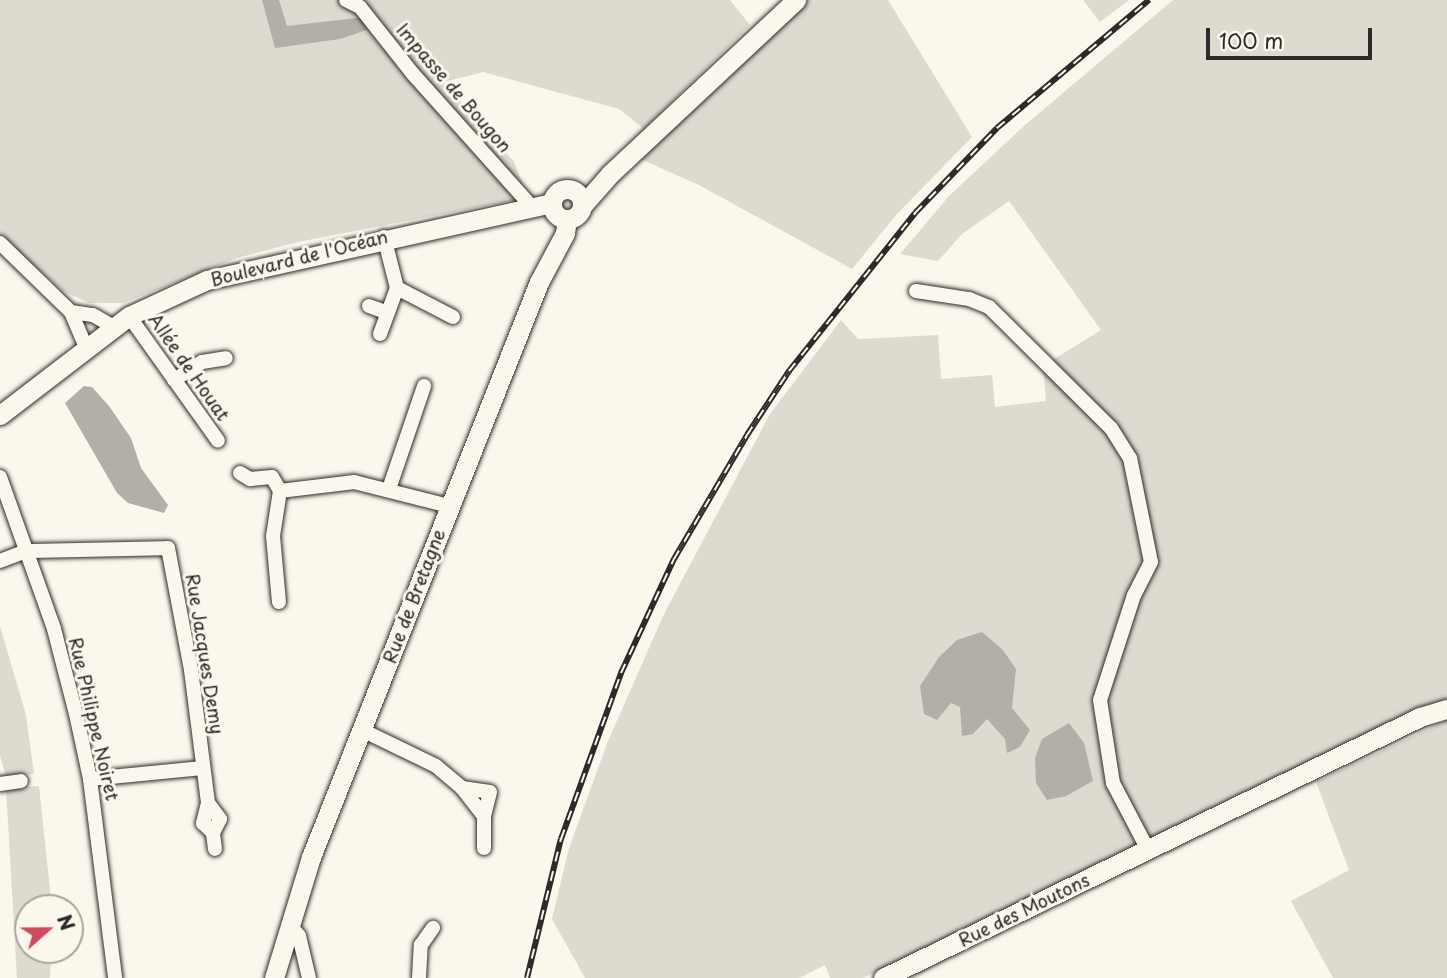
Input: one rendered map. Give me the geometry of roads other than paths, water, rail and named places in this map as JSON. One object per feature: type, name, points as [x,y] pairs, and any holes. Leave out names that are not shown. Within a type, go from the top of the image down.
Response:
[{"type":"main road","points":[[574,205],[796,0]]},
{"type":"main road","name":"Boulevard de l'Océan","points":[[0,415],[121,322],[231,272],[530,205],[552,203],[558,216],[574,205]]},
{"type":"main road","name":"Rue de Bretagne","points":[[274,978],[289,924],[362,730],[539,282],[565,233],[574,205]]},
{"type":"main road","points":[[0,422],[0,434]]},
{"type":"main road","name":"Rue des Moutons","points":[[883,978],[1420,717],[1447,709]]},
{"type":"street","name":"Impasse de Bougon","points":[[346,0],[360,7],[413,74],[530,205]]},
{"type":"street","points":[[380,334],[397,288],[384,237]]},
{"type":"street","points":[[0,243],[71,312],[86,347]]},
{"type":"street","points":[[397,288],[453,317]]},
{"type":"street","points":[[916,291],[969,299],[989,307],[1111,428],[1130,458],[1151,562],[1134,595],[1100,700],[1113,783],[1157,847]]},
{"type":"street","points":[[369,306],[387,313]]},
{"type":"street","points":[[71,312],[121,322]]},
{"type":"street","name":"Allée de Houat","points":[[121,322],[174,380],[218,441]]},
{"type":"street","points":[[174,380],[202,362],[226,358]]},
{"type":"street","points":[[389,489],[424,386]]},
{"type":"street","points":[[240,473],[250,479],[272,477],[280,491],[273,536],[279,602]]},
{"type":"street","name":"Rue Philippe Noiret","points":[[0,477],[54,629],[90,779],[116,978]]},
{"type":"street","points":[[280,491],[343,481],[389,489],[449,506]]},
{"type":"street","name":"Rue Jacques Demy","points":[[0,561],[26,551],[168,548],[208,803],[220,820],[213,833],[215,849]]},
{"type":"street","points":[[362,730],[436,766],[462,788],[484,816]]},
{"type":"street","points":[[90,779],[202,768]]},
{"type":"street","points":[[0,784],[21,781]]},
{"type":"street","points":[[462,788],[491,792],[484,816],[484,848]]},
{"type":"street","points":[[289,924],[299,936],[309,978]]},
{"type":"street","points":[[419,978],[421,945],[433,928]]},
{"type":"railway","points":[[527,978],[561,839],[621,673],[674,559],[747,435],[789,371],[915,213],[997,128],[1149,0]]}]
